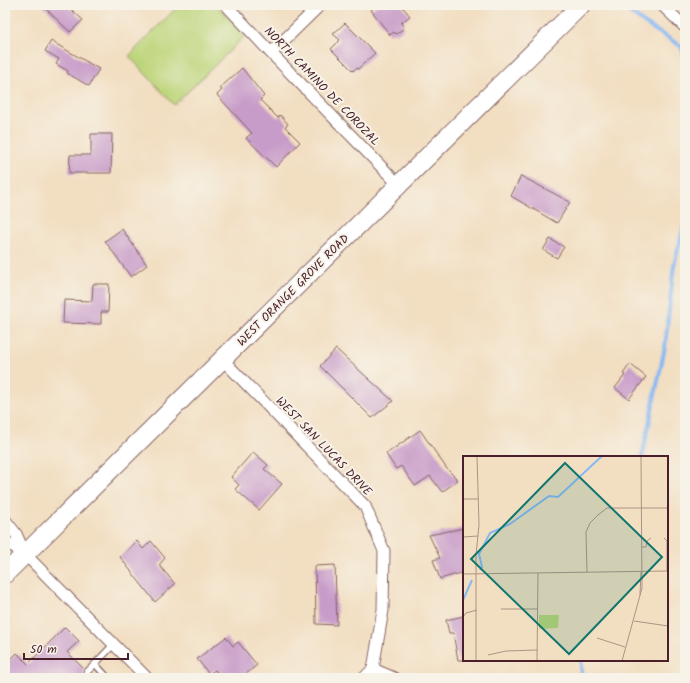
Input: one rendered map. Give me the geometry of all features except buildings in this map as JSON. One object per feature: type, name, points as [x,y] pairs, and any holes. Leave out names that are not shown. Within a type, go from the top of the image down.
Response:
[{"type":"main road","name":"WEST ORANGE GROVE ROAD","points":[[5,574],[581,5]]},
{"type":"street","name":"NORTH CAMINO DE COROZAL","points":[[226,5],[399,185]]},
{"type":"street","points":[[271,53],[320,5]]},
{"type":"street","points":[[662,5],[685,27]]},
{"type":"street","name":"WEST SAN LUCAS DRIVE","points":[[223,360],[365,506],[384,551],[384,610],[373,669]]},
{"type":"street","points":[[5,520],[16,534],[25,554]]},
{"type":"street","points":[[5,541],[25,554],[147,678]]},
{"type":"street","points":[[364,678],[373,669],[394,678]]},
{"type":"lane","points":[[87,672],[114,644]]},
{"type":"lane","points":[[95,664],[108,678]]},
{"type":"green space","points":[[179,5],[217,5],[245,36],[174,105],[129,56]]},
{"type":"waterway","points":[[624,5],[624,8],[644,23],[681,46],[685,59]]},
{"type":"waterway","points":[[642,456],[665,347],[674,265],[685,222]]},
{"type":"waterway","points":[[581,661],[581,678]]}]
